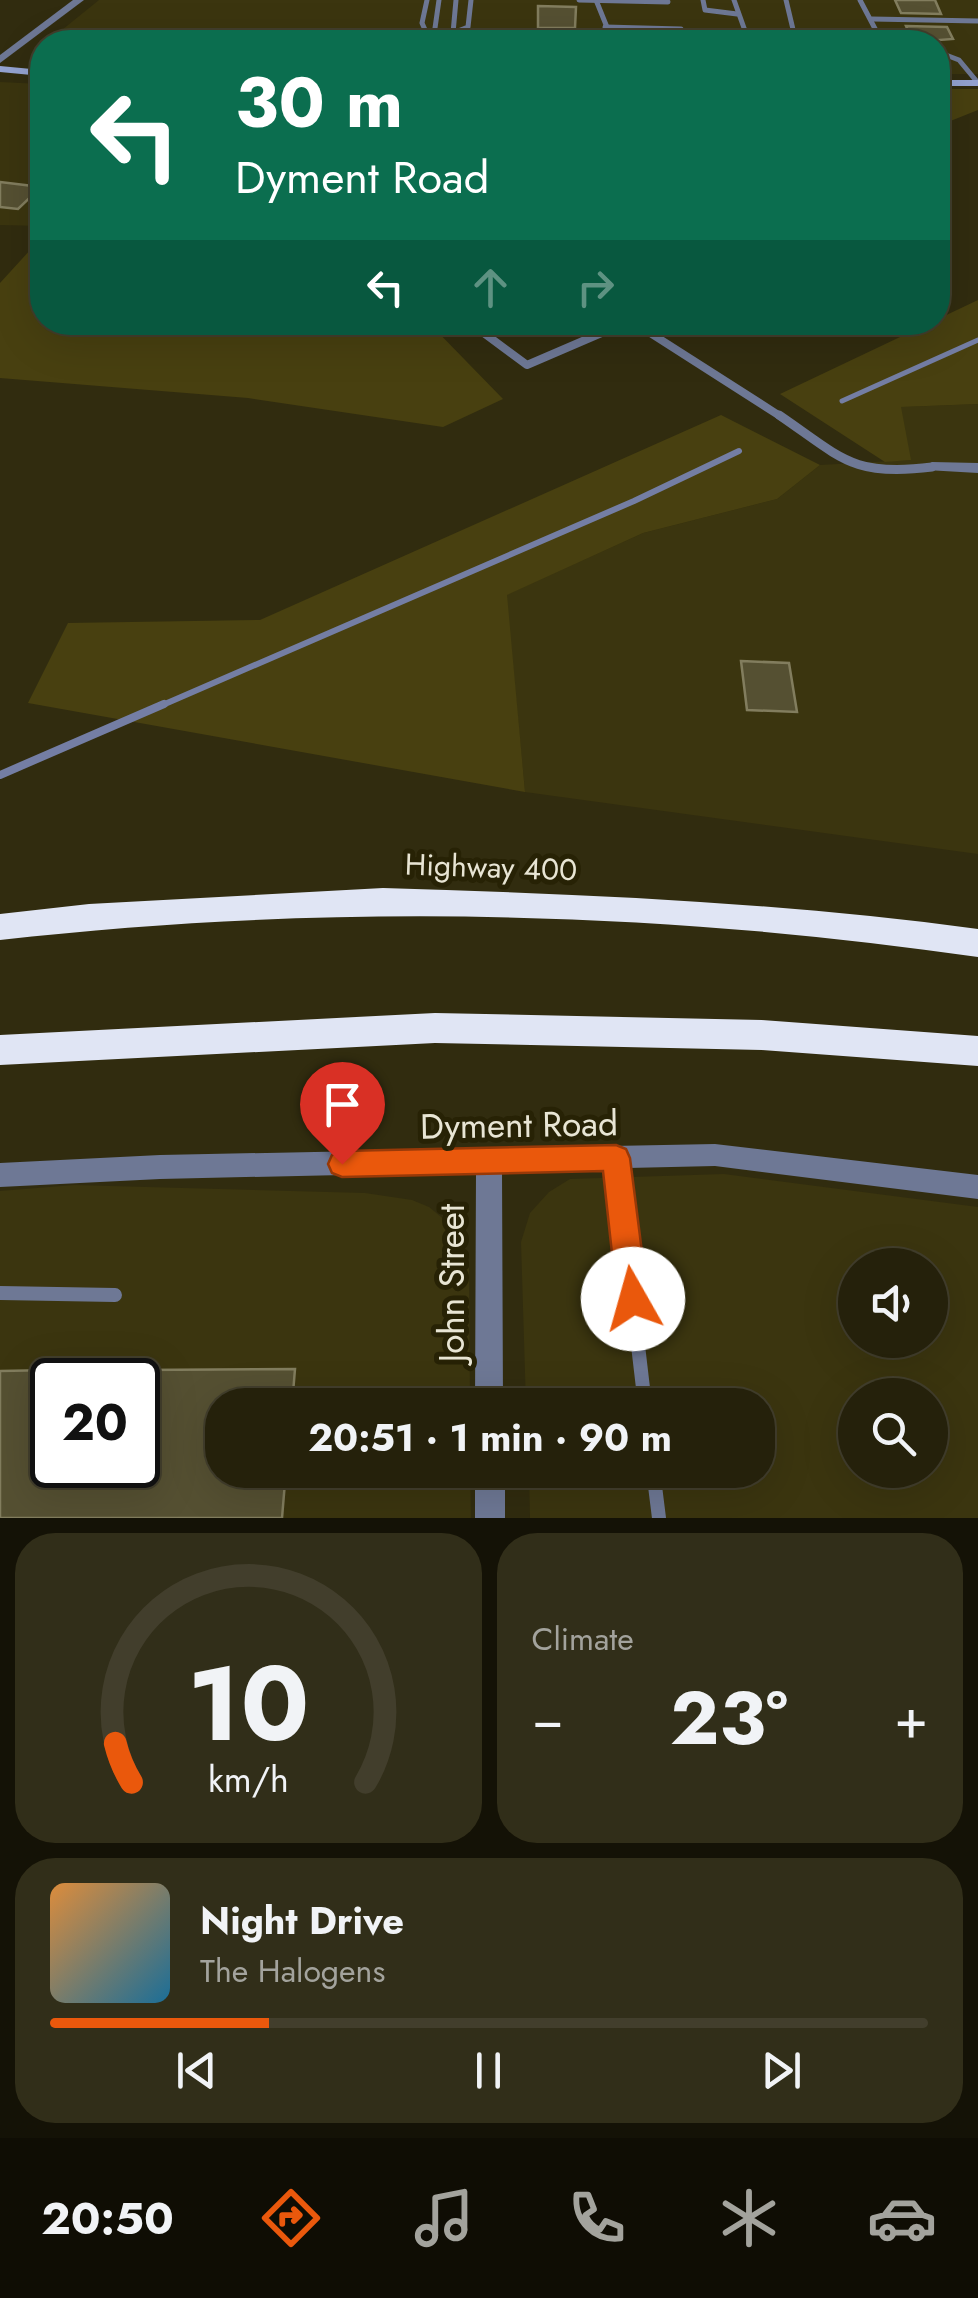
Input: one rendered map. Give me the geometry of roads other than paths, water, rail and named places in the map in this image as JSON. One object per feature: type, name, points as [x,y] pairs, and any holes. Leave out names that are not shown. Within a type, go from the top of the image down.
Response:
[{"type":"highway","name":"Highway 400","points":[[0,927],[383,901],[632,909],[888,930],[978,942]]},
{"type":"highway","points":[[0,1050],[436,1028],[762,1035],[978,1051]]},
{"type":"main road","points":[[0,69],[30,72]]},
{"type":"main road","points":[[950,83],[978,83]]},
{"type":"street","points":[[39,30],[78,0]]},
{"type":"street","points":[[0,60],[30,37]]},
{"type":"street","points":[[932,467],[978,468]]},
{"type":"street","name":"Dyment Road","points":[[0,1175],[160,1167],[715,1155],[978,1187]]},
{"type":"street","name":"John Street","points":[[489,1162],[489,1388]]},
{"type":"street","points":[[490,1488],[490,1518]]},
{"type":"lane","points":[[425,30],[422,23],[427,0]]},
{"type":"lane","points":[[435,30],[439,0]]},
{"type":"lane","points":[[453,30],[456,0]]},
{"type":"lane","points":[[462,30],[468,27],[471,0]]},
{"type":"lane","points":[[579,0],[668,2]]},
{"type":"lane","points":[[596,0],[605,28],[681,29]]},
{"type":"lane","points":[[703,0],[705,10],[737,14]]},
{"type":"lane","points":[[734,0],[743,30]]},
{"type":"lane","points":[[786,0],[793,30]]},
{"type":"lane","points":[[860,0],[877,30]]},
{"type":"lane","points":[[872,19],[978,21]]},
{"type":"lane","points":[[950,56],[960,60],[978,83]]},
{"type":"lane","points":[[486,335],[526,365],[599,335]]},
{"type":"lane","points":[[650,335],[853,466],[893,472],[932,467]]},
{"type":"lane","points":[[616,1158],[643,1388]]},
{"type":"lane","points":[[0,1293],[115,1295]]},
{"type":"lane","points":[[655,1488],[659,1518]]},
{"type":"waterway","points":[[842,401],[978,340]]},
{"type":"waterway","points":[[158,707],[634,501],[739,451]]},
{"type":"waterway","points":[[0,775],[164,704]]}]
